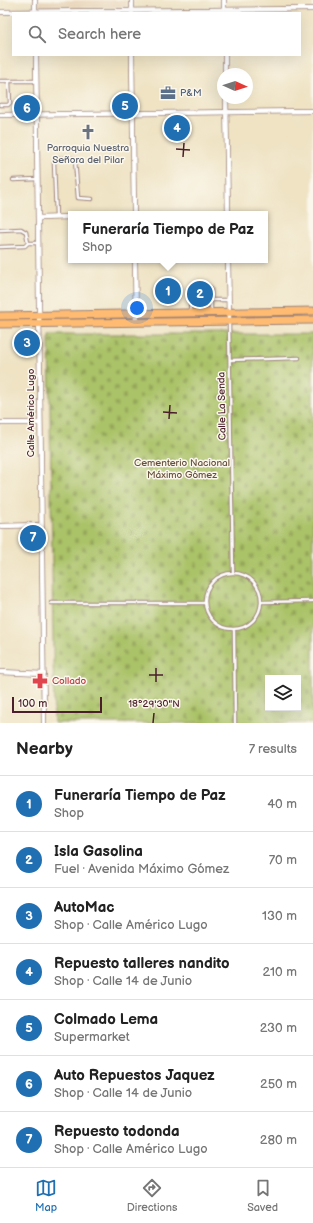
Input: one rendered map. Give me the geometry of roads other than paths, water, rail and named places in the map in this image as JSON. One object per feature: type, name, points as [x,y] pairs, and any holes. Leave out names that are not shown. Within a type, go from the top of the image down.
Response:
[{"type":"main road","points":[[0,316],[313,311]]},
{"type":"main road","points":[[0,324],[313,320]]},
{"type":"street","points":[[35,0],[35,12]]},
{"type":"street","points":[[132,0],[132,12]]},
{"type":"street","points":[[224,0],[224,12]]},
{"type":"street","points":[[0,12],[224,12],[313,9]]},
{"type":"street","name":"Calle Américo Lugo","points":[[36,56],[39,179],[40,423],[44,723]]},
{"type":"street","points":[[132,56],[134,211]]},
{"type":"street","points":[[225,56],[225,68]]},
{"type":"street","points":[[226,104],[228,211]]},
{"type":"street","points":[[0,115],[313,111]]},
{"type":"street","points":[[39,218],[68,217]]},
{"type":"street","points":[[135,263],[136,323]]},
{"type":"street","points":[[228,263],[229,321]]},
{"type":"street","points":[[0,423],[40,423]]},
{"type":"street","points":[[0,526],[41,525]]},
{"type":"street","points":[[0,672],[44,674]]},
{"type":"lane","points":[[0,81],[37,81]]},
{"type":"lane","points":[[0,104],[8,105],[10,103],[9,81]]},
{"type":"lane","points":[[56,217],[54,162],[58,158],[73,158],[75,160],[78,198],[92,199]]},
{"type":"lane","points":[[13,180],[39,179]]},
{"type":"lane","points":[[0,230],[21,229],[26,232],[28,242]]},
{"type":"lane","points":[[28,242],[39,243]]},
{"type":"lane","points":[[0,247],[25,246],[28,242]]},
{"type":"lane","points":[[190,314],[191,286],[210,286],[212,291],[211,313]]},
{"type":"lane","points":[[212,300],[229,300]]},
{"type":"lane","name":"Calle La Senda","points":[[229,321],[233,572]]},
{"type":"lane","points":[[230,360],[299,358]]},
{"type":"lane","points":[[233,572],[248,576],[254,582],[258,587],[262,602],[256,619],[248,625],[234,630],[223,628],[216,624],[209,616],[205,603],[210,585],[216,578],[233,572]]},
{"type":"lane","points":[[262,602],[313,601]]},
{"type":"lane","points":[[51,604],[205,603]]},
{"type":"lane","points":[[234,630],[235,723]]},
{"type":"place","name":"P&M","points":[[168,93]]},
{"type":"place","name":"Colmado Lema","points":[[125,106]]},
{"type":"place","name":"Auto Repuestos Jaquez","points":[[27,108]]},
{"type":"place","name":"Repuesto talleres nandito","points":[[177,128]]},
{"type":"place","name":"Parroquia Nuestra Señora del Pilar","points":[[88,132]]},
{"type":"place","name":"Funeraría Tiempo de Paz","points":[[168,291]]},
{"type":"place","name":"Isla Gasolina","points":[[200,294]]},
{"type":"place","name":"AutoMac","points":[[27,343]]},
{"type":"place","name":"Repuesto todonda","points":[[33,538]]},
{"type":"place","name":"Collado","points":[[40,681]]},
{"type":"park label","name":"Cementerio Nacional Máximo Gómez","points":[[182,468]]}]
